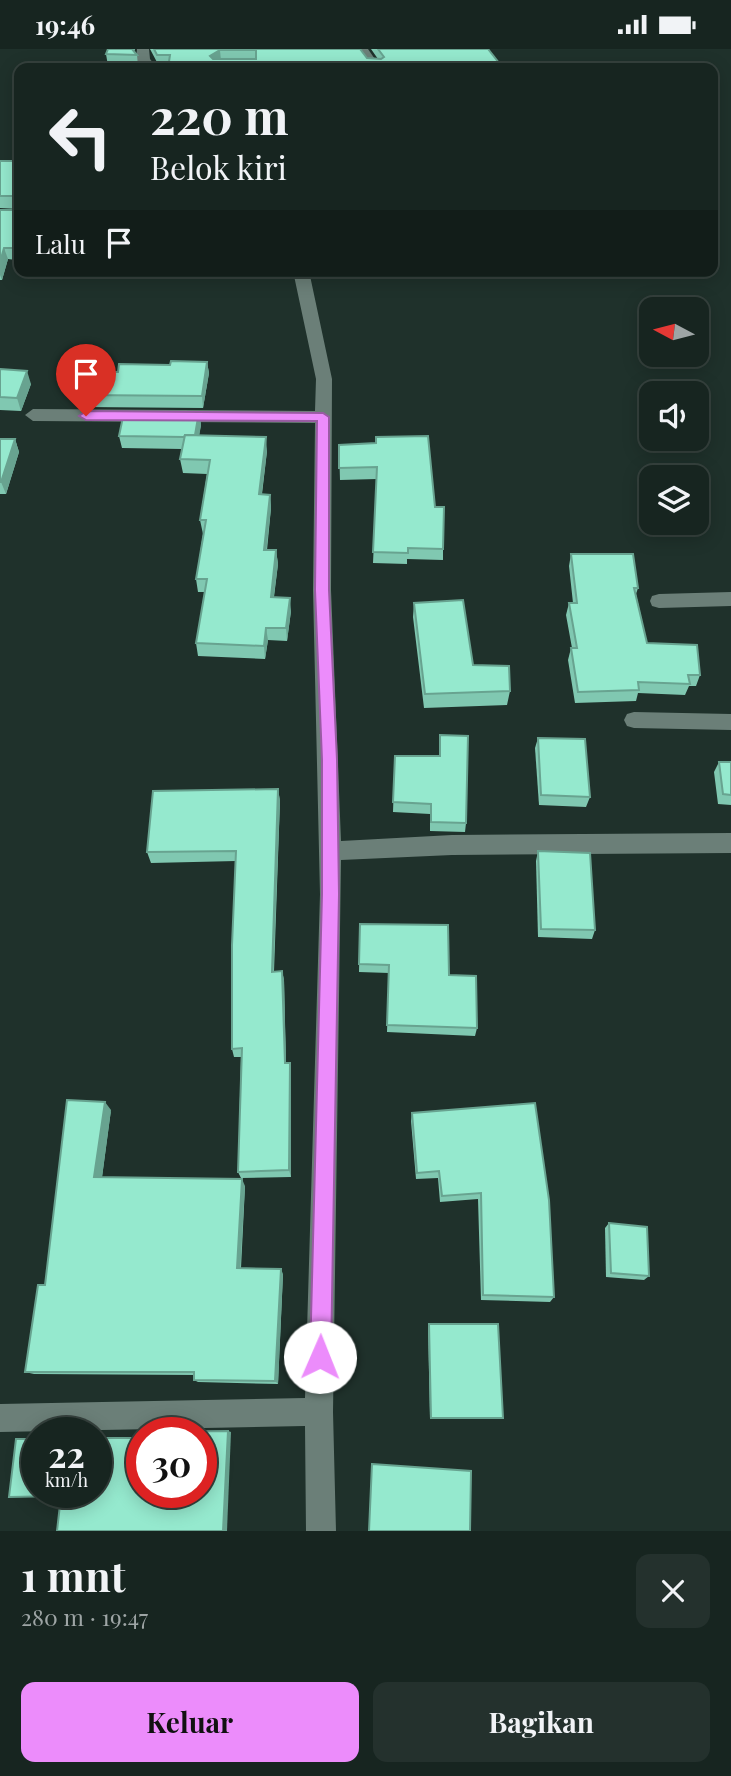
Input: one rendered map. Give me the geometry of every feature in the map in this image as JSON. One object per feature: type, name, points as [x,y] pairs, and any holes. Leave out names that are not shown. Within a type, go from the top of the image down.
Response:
[{"type":"street","points":[[302,277],[324,379],[322,590],[330,851],[319,1412],[321,1531]]},
{"type":"street","points":[[33,415],[323,417]]},
{"type":"street","points":[[659,601],[731,599]]},
{"type":"street","points":[[634,720],[731,722]]},
{"type":"street","points":[[330,851],[452,845],[731,843]]},
{"type":"street","points":[[0,1417],[319,1412]]},
{"type":"building","points":[[108,49],[132,49],[137,55],[106,54]]},
{"type":"building","points":[[154,49],[360,49],[367,58],[381,59],[384,57],[378,49],[488,49],[499,63],[169,63],[170,55],[157,55]],"holes":[[[220,50],[256,50],[256,59],[213,59],[210,56]]]},
{"type":"building","points":[[0,161],[14,161],[14,196],[0,196]]},
{"type":"building","points":[[0,210],[14,210],[13,248],[4,248],[0,262]]},
{"type":"building","points":[[171,361],[207,362],[202,396],[83,395],[89,371],[118,372],[119,364],[170,365]]},
{"type":"building","points":[[0,369],[27,371],[17,398],[0,397]]},
{"type":"building","points":[[124,412],[199,412],[195,435],[184,437],[119,436]]},
{"type":"building","points":[[185,435],[266,437],[259,494],[270,495],[264,550],[276,550],[271,597],[290,598],[286,628],[266,628],[264,646],[196,643],[207,579],[196,579],[206,520],[200,520],[210,460],[180,459]]},
{"type":"building","points":[[428,436],[435,507],[444,507],[443,549],[408,548],[408,553],[373,552],[377,467],[339,468],[339,445],[376,443],[376,437]]},
{"type":"building","points":[[0,439],[15,439],[1,482],[0,482]]},
{"type":"building","points":[[571,554],[633,554],[638,588],[634,588],[647,643],[697,645],[700,675],[688,675],[690,684],[638,682],[639,690],[578,692],[571,648],[577,648],[569,603],[577,603]]},
{"type":"building","points":[[463,600],[473,665],[509,666],[510,691],[425,694],[414,603]]},
{"type":"building","points":[[440,735],[468,736],[466,823],[431,822],[431,804],[393,802],[395,756],[440,756]]},
{"type":"building","points":[[538,738],[585,739],[590,797],[541,795]]},
{"type":"building","points":[[719,762],[731,762],[731,795],[723,794]]},
{"type":"building","points":[[278,789],[272,972],[282,971],[285,1063],[290,1063],[289,1170],[238,1172],[242,1048],[232,1049],[232,945],[236,851],[147,852],[153,791]]},
{"type":"building","points":[[538,851],[590,853],[595,930],[541,929]]},
{"type":"building","points":[[360,924],[448,925],[449,975],[476,976],[477,1028],[387,1025],[389,965],[359,964]]},
{"type":"building","points":[[67,1100],[105,1102],[94,1177],[242,1179],[237,1268],[281,1269],[275,1381],[194,1380],[194,1372],[25,1372],[38,1285],[45,1285]]},
{"type":"building","points":[[535,1103],[549,1200],[554,1297],[483,1295],[481,1193],[442,1196],[439,1171],[417,1173],[412,1113]]},
{"type":"building","points":[[609,1223],[647,1227],[649,1276],[611,1273]]},
{"type":"building","points":[[429,1324],[498,1324],[503,1418],[431,1418]]},
{"type":"building","points":[[217,1431],[228,1431],[223,1531],[57,1531],[60,1508],[112,1508],[112,1438],[126,1438],[126,1508],[217,1508]]},
{"type":"building","points":[[16,1439],[21,1439],[21,1497],[9,1497]]},
{"type":"building","points":[[372,1464],[471,1471],[470,1531],[369,1531]]},
{"type":"route","points":[[86,416],[323,417],[322,590],[331,894],[320,1357]]}]
